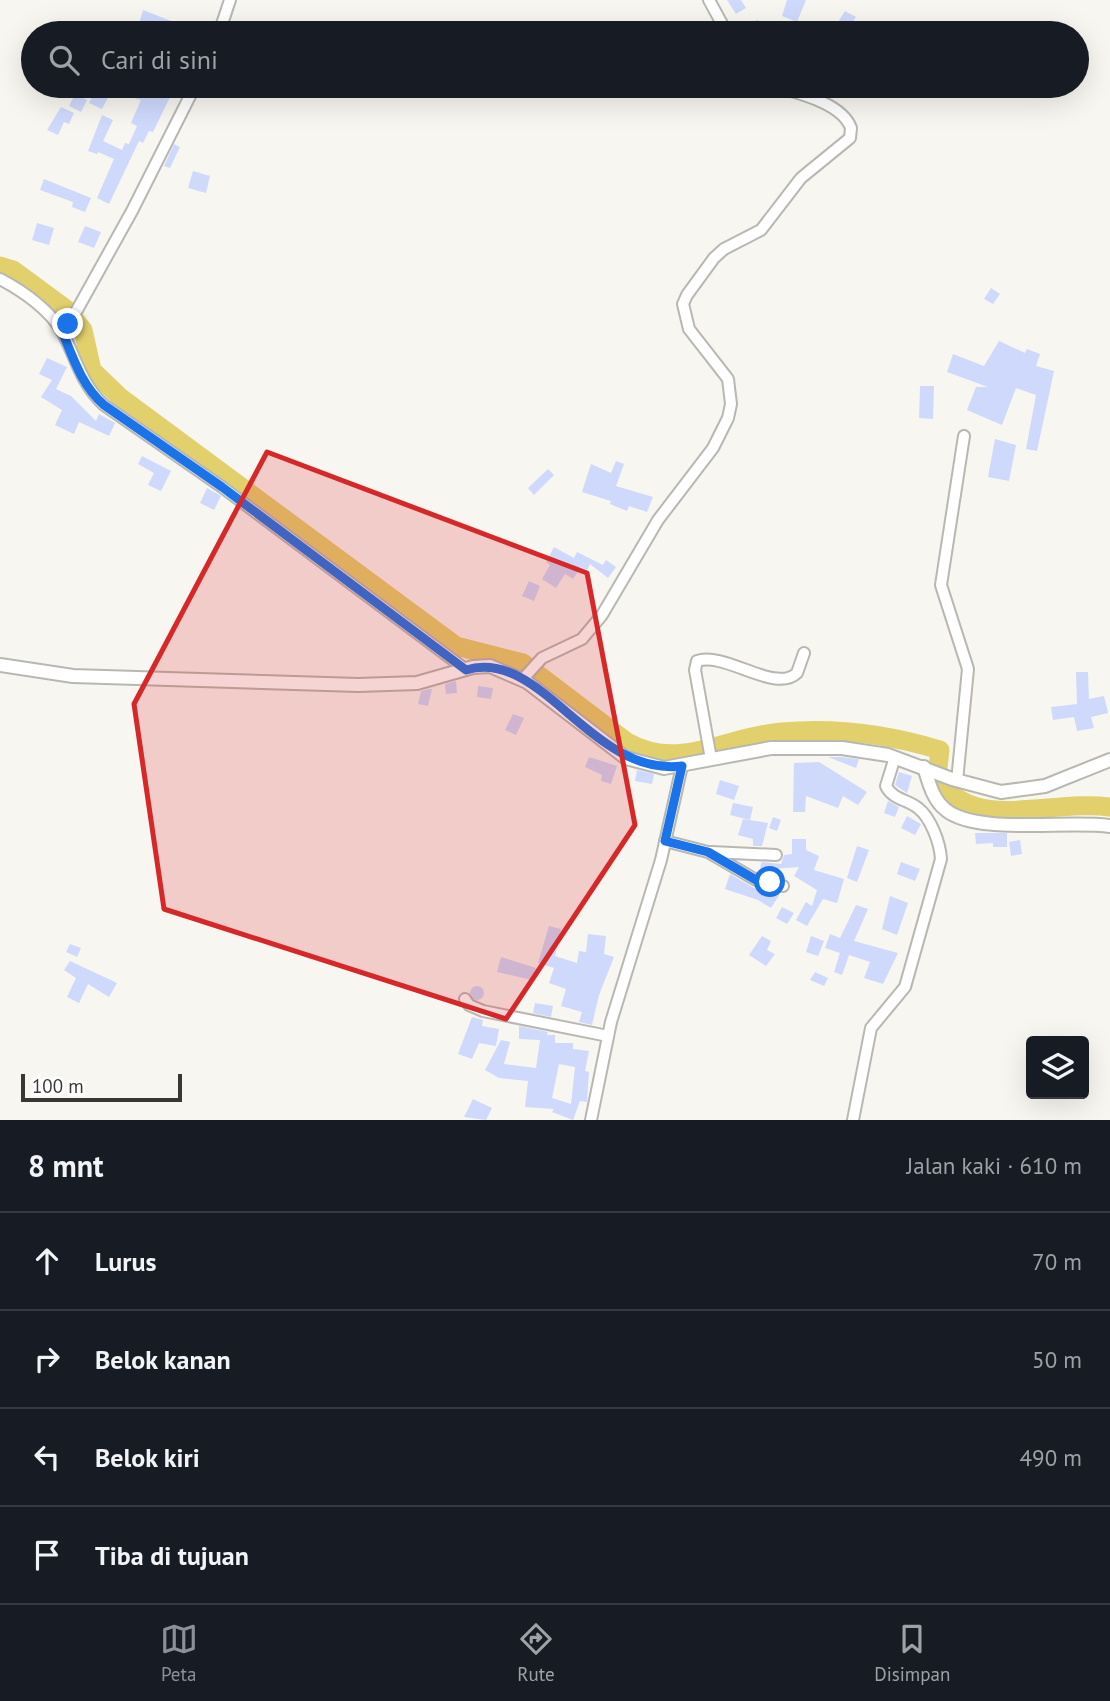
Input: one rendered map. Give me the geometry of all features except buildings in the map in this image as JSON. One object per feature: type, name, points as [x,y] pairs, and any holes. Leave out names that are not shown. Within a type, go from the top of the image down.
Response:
[{"type":"street","points":[[223,21],[230,0]]},
{"type":"street","points":[[709,0],[720,21]]},
{"type":"street","points":[[65,327],[132,211],[189,98]]},
{"type":"street","points":[[527,674],[542,658],[582,639],[602,615],[658,520],[713,448],[728,418],[731,404],[728,379],[689,329],[683,304],[687,295],[724,249],[761,230],[801,178],[850,138],[851,128],[842,115],[810,98]]},
{"type":"street","points":[[0,279],[32,300],[65,327],[82,377],[93,395],[104,405],[222,487],[466,670]]},
{"type":"street","points":[[950,778],[968,669],[941,585],[964,436]]},
{"type":"street","points":[[710,757],[695,670],[697,661],[719,661],[768,677],[785,678],[797,673],[804,653]]},
{"type":"street","points":[[0,664],[73,676],[358,685],[417,683],[489,666],[527,674],[626,758],[654,767],[682,766],[710,757],[784,748],[842,748],[895,757],[950,778],[1001,792],[1018,791],[1068,779],[1110,760]]},
{"type":"street","points":[[853,1120],[871,1028],[905,987],[941,859],[938,841],[920,810],[895,797],[886,786],[895,757]]},
{"type":"street","points":[[591,1120],[608,1036],[665,841],[682,766]]},
{"type":"street","points":[[924,767],[939,803],[954,816],[974,822],[1078,822],[1110,826]]},
{"type":"street","points":[[665,841],[708,852],[776,855]]},
{"type":"street","points":[[708,852],[756,880],[783,886]]},
{"type":"street","points":[[465,999],[475,1009],[608,1036]]},
{"type":"highlighted area","points":[[267,452],[587,573],[635,825],[506,1019],[164,909],[134,704]]},
{"type":"waterway","points":[[0,266],[13,270],[66,309],[83,330],[92,370],[121,398],[456,646],[523,663],[627,742],[666,754],[703,750],[782,732],[822,730],[862,733],[940,750],[936,784],[974,806],[1005,810],[1110,807]]},
{"type":"route","points":[[68,324],[62,331],[82,377],[93,395],[104,405],[222,487],[466,670],[489,666],[527,682],[626,758],[654,767],[682,766],[665,841],[708,852],[756,880],[770,882]]}]
